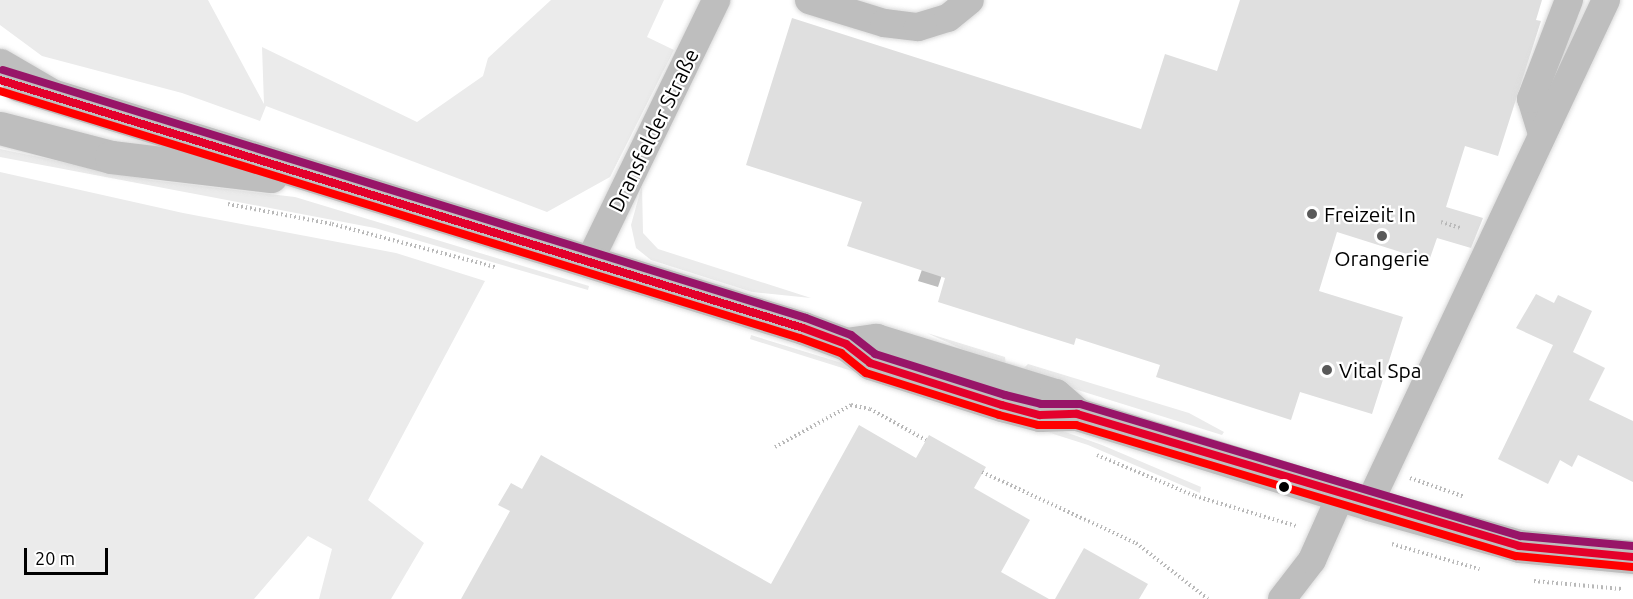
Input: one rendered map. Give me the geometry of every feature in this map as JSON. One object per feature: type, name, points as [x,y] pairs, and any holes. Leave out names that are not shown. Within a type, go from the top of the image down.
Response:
[{"type":"main road","points":[[0,65],[48,93]]},
{"type":"main road","points":[[0,80],[590,260],[846,344],[870,363],[1002,405],[1040,415],[1077,414],[1355,500],[1519,546],[1633,556]]},
{"type":"main road","points":[[0,128],[111,157],[333,183]]},
{"type":"street","name":"Dransfelder Straße","points":[[590,260],[716,0]]},
{"type":"street","points":[[809,0],[884,23],[918,27],[948,18],[970,0]]},
{"type":"street","points":[[1542,134],[1531,99],[1569,0]]},
{"type":"street","points":[[1282,599],[1300,578],[1327,530],[1386,468],[1606,0]]},
{"type":"path","points":[[215,202],[332,224],[507,271]]},
{"type":"path","points":[[1442,222],[1461,228]]},
{"type":"path","points":[[775,447],[851,405],[870,409],[926,440]]},
{"type":"path","points":[[1086,450],[1195,496],[1287,524],[1327,530]]},
{"type":"path","points":[[1386,468],[1477,500]]},
{"type":"path","points":[[982,472],[1136,543],[1208,599]]},
{"type":"path","points":[[1380,540],[1448,563],[1492,572]]},
{"type":"path","points":[[1524,579],[1598,589],[1633,589]]},
{"type":"shaded area","points":[[0,0],[208,0],[264,104],[262,47],[417,122],[483,76],[488,58],[551,0],[664,0],[647,37],[674,50],[610,177],[547,212],[266,106],[260,121],[182,93],[42,56],[0,25]]},
{"type":"shaded area","points":[[0,149],[151,180],[295,197],[589,286],[588,290],[375,228],[0,157]]},
{"type":"shaded area","points":[[0,172],[183,213],[396,253],[485,281],[368,500],[424,543],[391,599],[319,599],[332,549],[308,536],[254,599],[0,599]]},
{"type":"shaded area","points":[[642,185],[643,233],[658,249],[811,298],[752,292],[651,260],[636,248],[631,225]]},
{"type":"shaded area","points":[[933,238],[952,244],[938,287],[918,281]]},
{"type":"shaded area","points":[[927,333],[1005,357],[1006,367],[993,363]]},
{"type":"shaded area","points":[[751,335],[992,409],[989,414],[750,339]]},
{"type":"shaded area","points":[[1028,364],[1189,413],[1224,432],[1222,435],[1020,372]]},
{"type":"shaded area","points":[[1007,419],[1054,428],[1102,445],[1201,487],[1200,493],[1088,445]]},
{"type":"building","name":"Freizeit In","points":[[1240,0],[1542,0],[1536,20],[1541,21],[1498,156],[1465,146],[1446,207],[1483,218],[1471,248],[1437,238],[1429,261],[1337,232],[1319,291],[1403,317],[1372,414],[1300,392],[1291,420],[1156,377],[1160,365],[1076,338],[1074,345],[938,302],[945,278],[847,246],[862,202],[746,165],[792,18],[1141,129],[1165,54],[1217,71]]},
{"type":"building","points":[[1536,294],[1554,303],[1558,295],[1592,311],[1573,352],[1605,368],[1589,400],[1633,421],[1633,482],[1578,455],[1572,467],[1560,460],[1548,484],[1498,459],[1553,345],[1516,328]]},
{"type":"building","points":[[859,425],[916,458],[929,435],[986,467],[974,488],[1030,520],[1001,572],[1049,599],[461,599],[510,511],[498,505],[511,483],[522,489],[541,455],[771,584]]},
{"type":"building","points":[[1084,548],[1148,584],[1139,599],[1055,599]]},
{"type":"transit line","points":[[3,70],[806,318],[851,335],[875,354],[1005,395],[1041,404],[1080,404],[1521,536],[1633,546]]},
{"type":"transit line","points":[[0,80],[803,328],[846,344],[870,363],[1002,405],[1040,415],[1077,414],[1519,546],[1633,557]]},
{"type":"transit line","points":[[0,91],[800,338],[841,353],[866,373],[999,415],[1038,425],[1076,425],[1516,556],[1632,567]]},
{"type":"place","name":"Freizeit In","points":[[1312,214]]},
{"type":"place","name":"Orangerie","points":[[1382,236]]},
{"type":"place","name":"Vital Spa","points":[[1327,370]]}]
